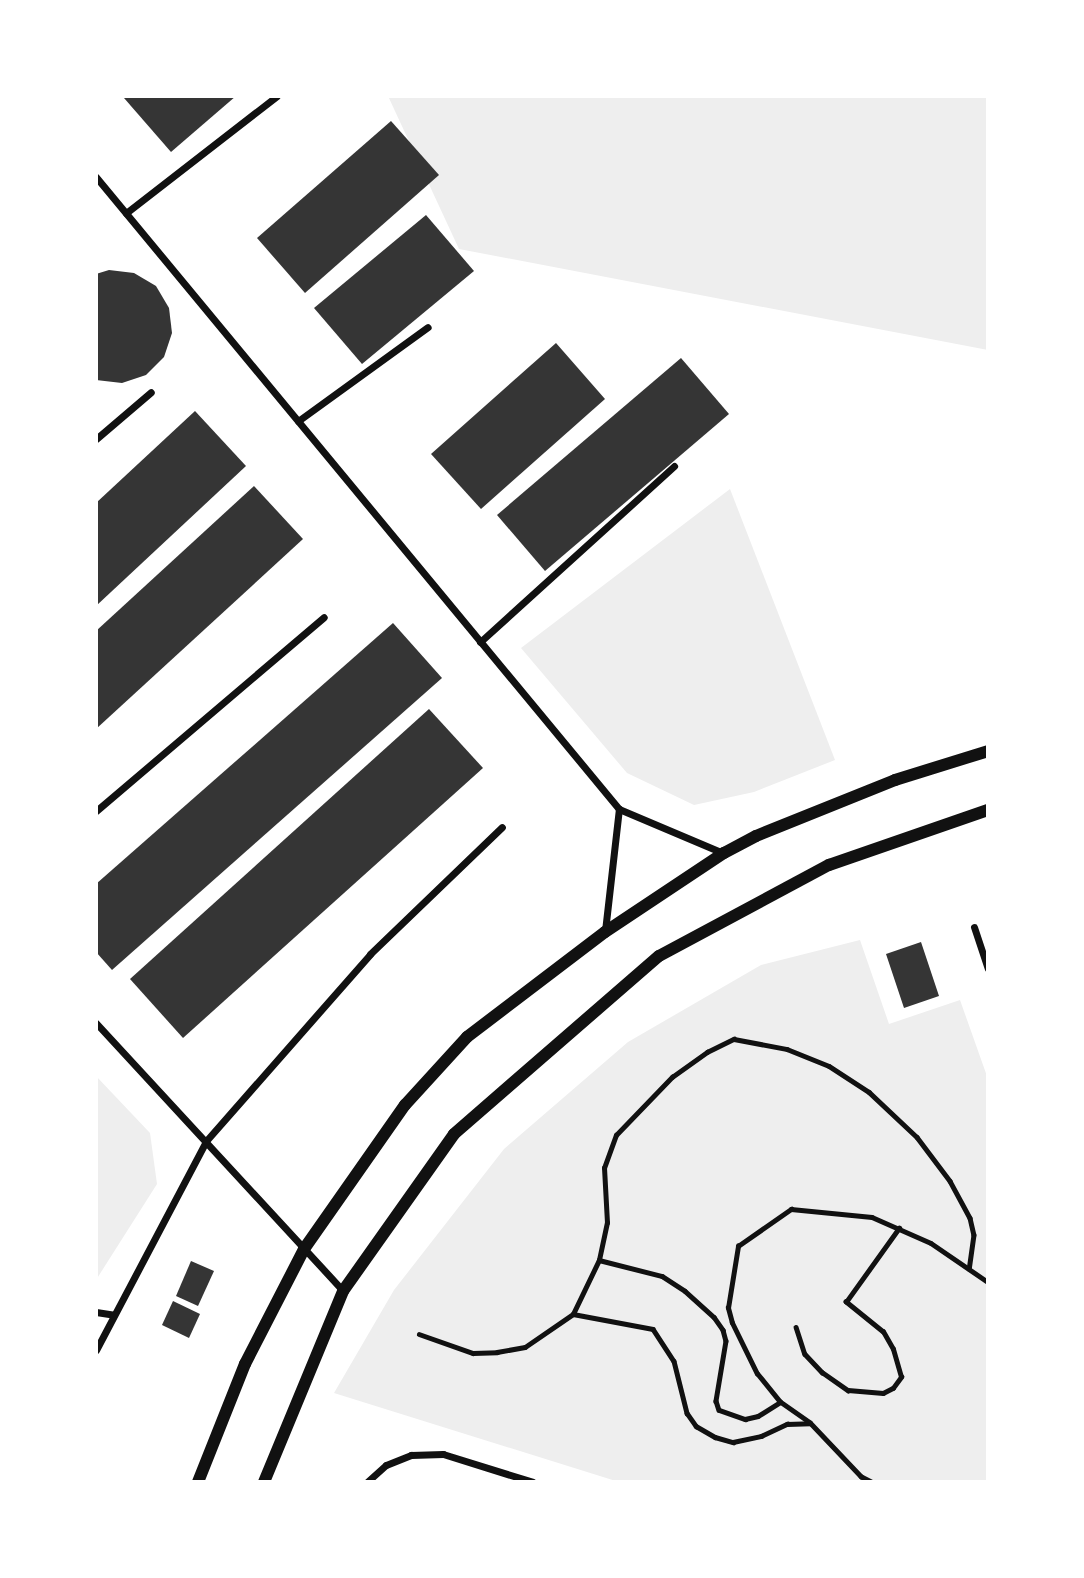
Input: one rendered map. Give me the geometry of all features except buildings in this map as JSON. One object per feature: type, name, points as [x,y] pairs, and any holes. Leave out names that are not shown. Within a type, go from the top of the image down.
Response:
[{"type":"street","points":[[126,213],[277,96]]},
{"type":"street","points":[[96,177],[619,809],[724,853]]},
{"type":"street","points":[[298,421],[428,327]]},
{"type":"street","points":[[96,439],[151,392]]},
{"type":"street","points":[[481,642],[674,466]]},
{"type":"street","points":[[96,811],[324,617]]},
{"type":"street","points":[[198,1482],[245,1364],[304,1249],[405,1105],[467,1037],[605,932],[724,853],[756,836],[895,780],[988,751]]},
{"type":"street","points":[[605,932],[619,809]]},
{"type":"street","points":[[264,1482],[343,1291],[454,1134],[659,956],[829,865],[988,810]]},
{"type":"street","points":[[96,1350],[205,1141],[370,954],[502,827]]},
{"type":"street","points":[[974,927],[988,968]]},
{"type":"street","points":[[96,1023],[343,1291]]},
{"type":"street","points":[[96,1312],[114,1315]]},
{"type":"street","points":[[367,1482],[386,1465],[411,1455],[443,1454],[533,1482]]},
{"type":"path","points":[[419,1334],[473,1353],[497,1352],[525,1347],[573,1314],[599,1260],[607,1223],[604,1168],[617,1135],[672,1077],[734,1038],[788,1049],[829,1066],[869,1092],[917,1137],[950,1181],[970,1218],[974,1235],[969,1269]]},
{"type":"path","points":[[871,1482],[861,1476],[810,1423],[780,1402],[757,1374],[732,1323],[728,1308],[738,1246],[791,1209],[872,1217],[931,1243],[988,1282]]},
{"type":"path","points":[[796,1327],[805,1354],[822,1372],[848,1390],[883,1393],[892,1388],[901,1377],[893,1349],[883,1332],[846,1301],[899,1228]]},
{"type":"path","points":[[599,1260],[662,1276],[685,1291],[714,1317],[723,1330],[726,1341],[716,1401],[719,1410],[745,1419],[758,1416],[780,1402]]},
{"type":"path","points":[[573,1314],[653,1329],[674,1361],[687,1413],[696,1426],[715,1437],[733,1442],[749,1440],[787,1424],[810,1423]]},
{"type":"shaded area","points":[[388,96],[988,96],[988,350],[459,249]]},
{"type":"shaded area","points":[[730,489],[835,760],[754,792],[694,805],[627,773],[521,648]]},
{"type":"shaded area","points":[[860,940],[889,1024],[960,1000],[988,1079],[988,1482],[619,1482],[334,1393],[394,1290],[504,1149],[628,1042],[761,965]]},
{"type":"shaded area","points":[[96,1076],[150,1133],[157,1184],[96,1280]]}]
